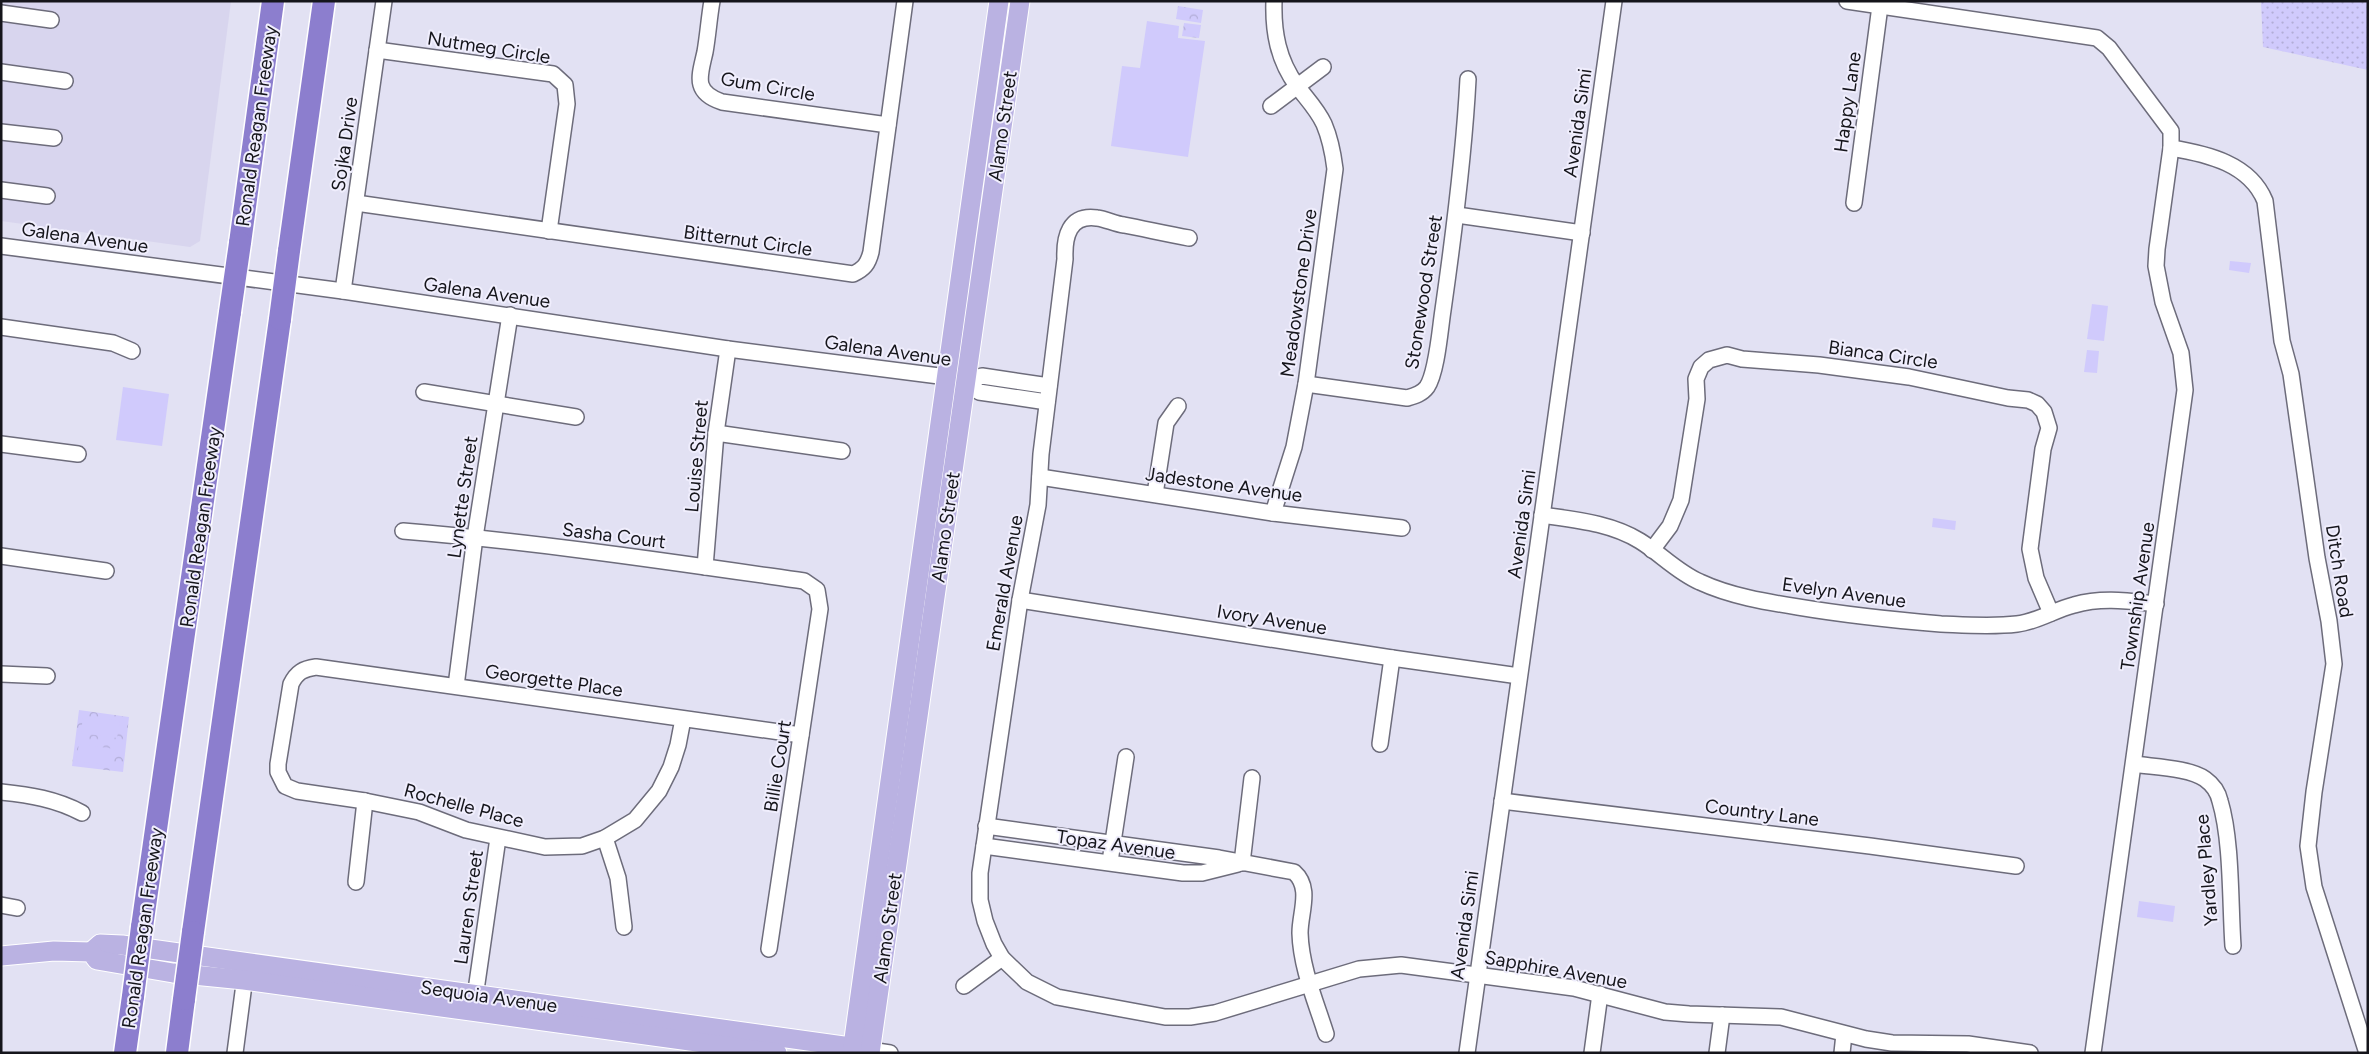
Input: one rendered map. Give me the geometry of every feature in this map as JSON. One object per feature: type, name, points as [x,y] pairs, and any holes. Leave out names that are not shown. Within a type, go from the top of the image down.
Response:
[{"type":"highway","name":"Ronald Reagan Freeway","points":[[125,1053],[273,1]]},
{"type":"highway","points":[[177,1053],[324,1]]},
{"type":"main road","name":"Alamo Street","points":[[861,1051],[947,377],[999,1]]},
{"type":"main road","name":"Alamo Street","points":[[861,1051],[966,381],[1020,1]]},
{"type":"main road","name":"Sequoia Avenue","points":[[1,956],[54,950],[92,952],[97,960],[173,973],[245,971],[474,1003],[861,1051]]},
{"type":"main road","name":"Sequoia Avenue","points":[[474,1003],[777,1053]]},
{"type":"street","name":"Sojka Drive","points":[[343,291],[384,1]]},
{"type":"street","name":"Gum Circle","points":[[712,1],[704,52],[698,72],[700,84],[714,100],[888,125]]},
{"type":"street","name":"Bitternut Circle","points":[[356,202],[853,274],[862,270],[869,262],[871,252],[906,1]]},
{"type":"street","name":"Meadowstone Drive","points":[[1272,513],[1294,447],[1306,384],[1334,169],[1332,147],[1324,125],[1314,106],[1287,70],[1276,40],[1274,1]]},
{"type":"street","name":"Avenida Simi","points":[[1467,1053],[1614,1]]},
{"type":"street","name":"Township Avenue","points":[[1857,2],[2097,38],[2109,48],[2168,124],[2171,131],[2171,148],[2156,266],[2162,302],[2181,353],[2185,390],[2093,1053]]},
{"type":"street","name":"Happy Lane","points":[[1854,203],[1880,6]]},
{"type":"street","points":[[1,13],[51,20]]},
{"type":"street","name":"Nutmeg Circle","points":[[377,50],[552,74],[565,85],[567,104],[549,231]]},
{"type":"street","points":[[1272,106],[1323,67]]},
{"type":"street","points":[[1,72],[65,81]]},
{"type":"street","name":"Stonewood Street","points":[[1306,384],[1407,398],[1417,396],[1426,389],[1431,378],[1440,334],[1457,215],[1468,79]]},
{"type":"street","points":[[1,132],[54,138]]},
{"type":"street","name":"Ditch Road","points":[[2171,148],[2198,153],[2239,170],[2260,188],[2265,202],[2282,341],[2291,374],[2334,664],[2314,792],[2308,846],[2310,864],[2325,922],[2367,1053]]},
{"type":"street","points":[[1,190],[46,196]]},
{"type":"street","points":[[1457,215],[1582,233]]},
{"type":"street","name":"Emerald Avenue","points":[[1002,958],[985,921],[980,900],[980,873],[1020,600],[1038,506],[1047,402],[1065,259],[1064,241],[1071,227],[1084,219],[1097,218],[1189,238]]},
{"type":"street","name":"Galena Avenue","points":[[1,246],[343,291],[728,349],[947,377],[966,381],[979,392],[1047,402]]},
{"type":"street","name":"Lynette Street","points":[[456,686],[475,537],[510,315]]},
{"type":"street","points":[[1,327],[114,343],[132,351]]},
{"type":"street","name":"Louise Street","points":[[705,566],[716,433],[728,349]]},
{"type":"street","name":"Bianca Circle","points":[[1652,550],[1670,526],[1681,500],[1697,399],[1696,379],[1701,367],[1709,360],[1727,355],[1742,359],[1819,365],[1909,377],[2008,398],[2028,400],[2037,404],[2044,412],[2049,428],[2042,449],[2030,549],[2036,578],[2051,613]]},
{"type":"street","name":"Galena Avenue","points":[[966,381],[982,376],[1049,386]]},
{"type":"street","points":[[424,392],[576,417]]},
{"type":"street","points":[[1155,494],[1166,423],[1178,406]]},
{"type":"street","points":[[716,433],[842,451]]},
{"type":"street","points":[[1,444],[78,454]]},
{"type":"street","name":"Jadestone Avenue","points":[[1040,477],[1272,513],[1402,528]]},
{"type":"street","name":"Evelyn Avenue","points":[[1542,515],[1605,526],[1620,531],[1652,550],[1684,574],[1708,586],[1755,600],[1798,607],[1895,621],[1968,625],[2019,624],[2038,619],[2073,605],[2097,600],[2120,600],[2156,604]]},
{"type":"street","name":"Sasha Court","points":[[403,531],[475,537],[705,566],[804,581],[817,590]]},
{"type":"street","points":[[1,556],[106,571]]},
{"type":"street","name":"Billie Court","points":[[769,948],[820,609],[817,590]]},
{"type":"street","name":"Ivory Avenue","points":[[1020,600],[1519,676]]},
{"type":"street","points":[[1380,744],[1392,658]]},
{"type":"street","name":"Georgette Place","points":[[300,670],[316,667],[802,735]]},
{"type":"street","name":"Rochelle Place","points":[[300,670],[290,684],[278,764],[281,781],[285,786],[296,791],[365,801],[419,812],[466,830],[545,847],[582,846],[605,838],[635,820],[659,791],[671,767],[678,745],[683,718]]},
{"type":"street","points":[[1,674],[46,676]]},
{"type":"street","points":[[1110,864],[1126,757]]},
{"type":"street","name":"Yardley Place","points":[[2134,764],[2195,774],[2206,779],[2216,790],[2220,801],[2226,838],[2233,946]]},
{"type":"street","points":[[1242,863],[1252,778]]},
{"type":"street","points":[[1,792],[36,796],[63,803],[82,813]]},
{"type":"street","points":[[356,882],[365,801]]},
{"type":"street","name":"Country Lane","points":[[1502,801],[1870,846],[2016,866]]},
{"type":"street","name":"Topaz Avenue","points":[[986,826],[1112,845],[1219,858],[1294,872],[1301,878],[1304,885],[1300,934],[1302,954],[1326,1034]]},
{"type":"street","name":"Lauren Street","points":[[474,1003],[498,838]]},
{"type":"street","points":[[605,838],[618,878],[624,927]]},
{"type":"street","name":"Topaz Avenue","points":[[984,846],[1183,873],[1202,873],[1242,863]]},
{"type":"street","points":[[1,905],[18,908]]},
{"type":"street","points":[[964,986],[1002,958]]},
{"type":"street","name":"Sapphire Avenue","points":[[1002,958],[1027,982],[1057,997],[1165,1017],[1190,1017],[1215,1013],[1377,966],[1401,965],[1477,974],[1600,994],[1665,1012],[1781,1017],[1844,1034],[1892,1043],[2030,1053]]},
{"type":"street","points":[[235,1053],[245,971]]},
{"type":"street","points":[[1592,1053],[1600,994]]},
{"type":"street","points":[[1717,1053],[1722,1015]]},
{"type":"street","points":[[1842,1053],[1844,1034]]},
{"type":"street","name":"Sequoia Avenue","points":[[861,1051],[890,1053]]},
{"type":"shaded area","points":[[1,1],[231,1],[200,241],[190,247],[1,221]]},
{"type":"green space","points":[[2261,1],[2368,1],[2368,70],[2263,47]]},
{"type":"green space","points":[[1178,6],[1203,10],[1201,23],[1176,19]]},
{"type":"green space","points":[[1147,21],[1179,26],[1178,38],[1205,41],[1188,157],[1111,146],[1122,66],[1140,68]]},
{"type":"green space","points":[[1184,23],[1201,25],[1199,38],[1182,36]]},
{"type":"green space","points":[[2230,261],[2251,263],[2249,273],[2229,270]]},
{"type":"green space","points":[[2092,304],[2108,306],[2104,341],[2087,339]]},
{"type":"green space","points":[[2087,350],[2099,351],[2097,373],[2084,372]]},
{"type":"green space","points":[[123,387],[169,394],[162,446],[116,440]]},
{"type":"green space","points":[[1933,518],[1956,521],[1955,530],[1932,527]]},
{"type":"green space","points":[[79,710],[129,717],[123,772],[72,766]]},
{"type":"green space","points":[[83,716],[120,721],[117,738],[81,733]]},
{"type":"green space","points":[[79,744],[115,749],[113,766],[76,761]]},
{"type":"green space","points":[[2139,901],[2175,906],[2173,922],[2137,917]]}]
